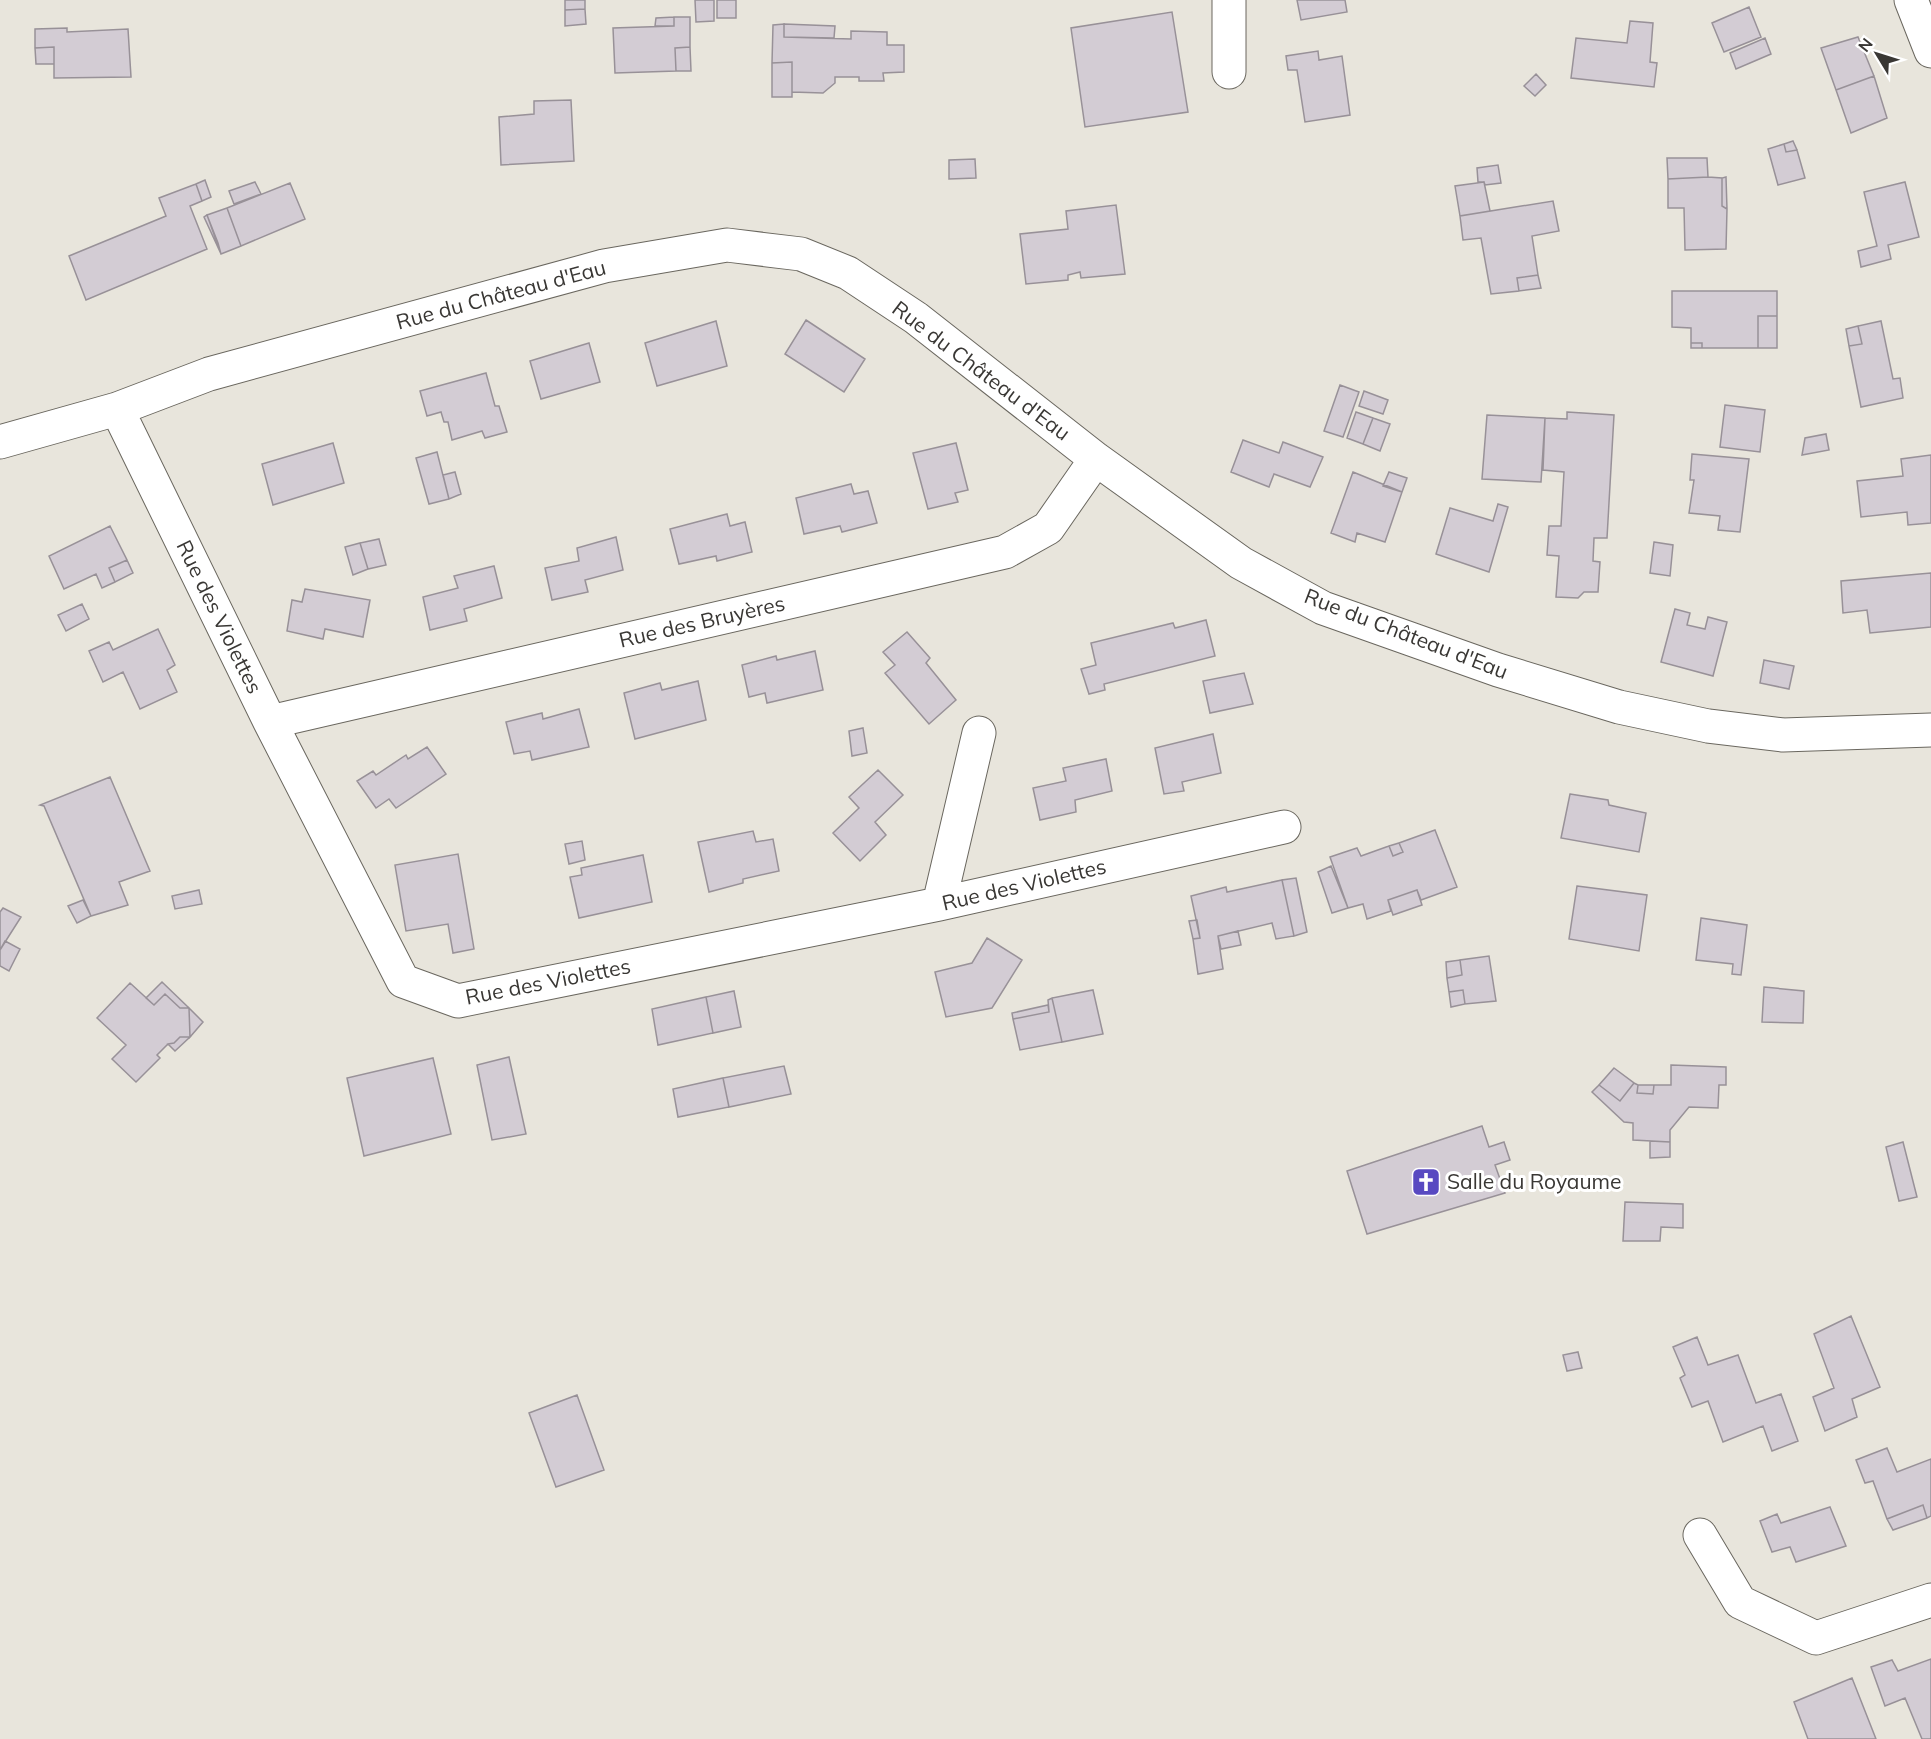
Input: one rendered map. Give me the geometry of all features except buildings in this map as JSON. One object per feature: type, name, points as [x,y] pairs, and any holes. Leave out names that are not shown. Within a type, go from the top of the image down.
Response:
[{"type":"street","points":[[1229,0],[1229,72]]},
{"type":"street","points":[[1911,0],[1931,51]]},
{"type":"street","name":"Rue du Château d'Eau","points":[[0,442],[117,409],[209,374],[604,266],[727,245],[801,254],[848,273],[916,318],[1096,459],[1241,563],[1323,608],[1498,670],[1618,707],[1708,726],[1783,735],[1931,730]]},
{"type":"street","name":"Rue des Violettes","points":[[117,409],[270,722],[403,981],[458,1001],[939,904],[1284,827]]},
{"type":"street","name":"Rue des Bruyères","points":[[270,722],[1005,552],[1048,528],[1096,459]]},
{"type":"street","points":[[939,904],[979,733]]},
{"type":"street","points":[[1700,1535],[1740,1602],[1816,1638],[1931,1600]]},
{"type":"place","name":"Salle du Royaume","points":[[1426,1182]]}]
